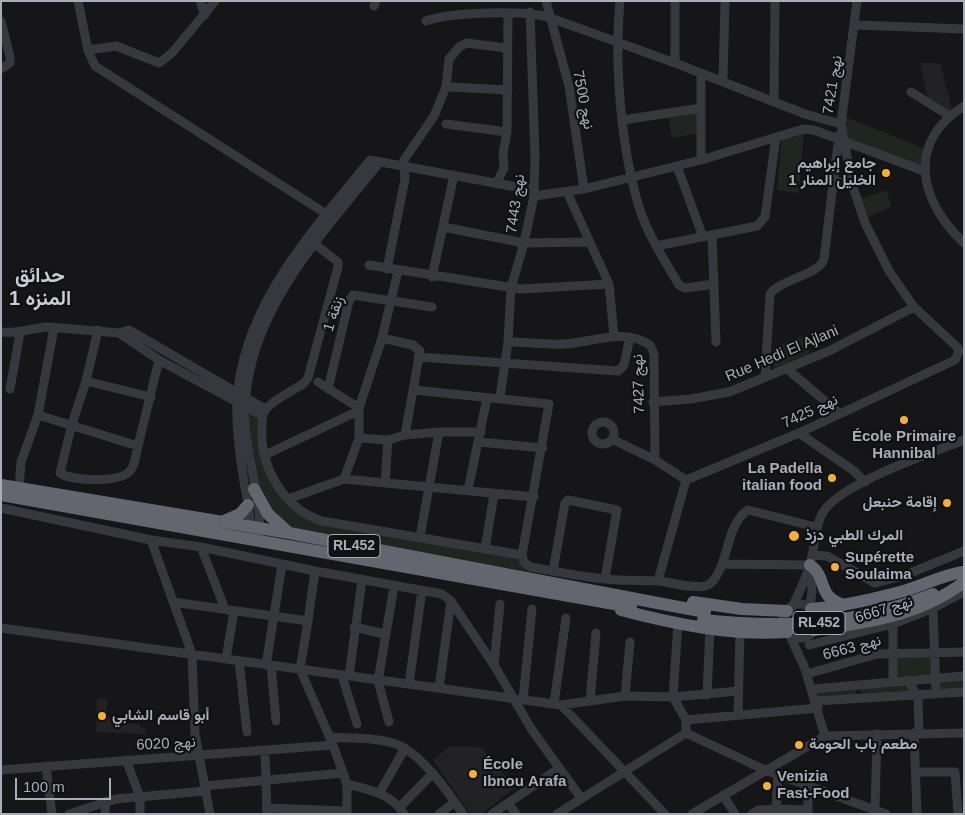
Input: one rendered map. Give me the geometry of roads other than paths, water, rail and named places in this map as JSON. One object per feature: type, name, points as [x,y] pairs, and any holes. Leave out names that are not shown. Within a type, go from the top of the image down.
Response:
[{"type":"highway","name":"RL452","points":[[1,485],[217,520],[254,534],[289,533],[706,620],[807,616],[871,606],[928,592],[964,577]]},
{"type":"highway","points":[[254,489],[268,514],[289,533]]},
{"type":"highway","name":"RL452","points":[[1,495],[254,534],[606,598]]},
{"type":"highway","points":[[217,520],[235,518],[248,505]]},
{"type":"highway","points":[[811,560],[826,595],[836,602],[848,606]]},
{"type":"highway","points":[[811,608],[848,606],[908,590],[949,574],[964,577]]},
{"type":"highway","points":[[813,632],[883,619],[940,598],[964,577]]},
{"type":"highway","points":[[606,598],[627,592],[742,610],[790,608]]},
{"type":"highway","points":[[606,598],[641,615],[678,623],[706,620],[740,632],[788,633]]},
{"type":"street","points":[[78,1],[88,50],[95,66],[331,216]]},
{"type":"street","points":[[200,1],[205,16]]},
{"type":"street","points":[[88,50],[116,46],[159,63],[172,53],[205,16],[215,1]]},
{"type":"street","name":"نهج 7500","points":[[546,1],[548,17],[569,86],[584,189]]},
{"type":"street","points":[[620,1],[616,41],[623,120],[632,177],[640,211],[656,246],[681,288],[714,284]]},
{"type":"street","points":[[675,1],[675,63]]},
{"type":"street","points":[[723,82],[725,1]]},
{"type":"street","points":[[774,102],[775,1]]},
{"type":"street","name":"نهج 7421","points":[[857,1],[856,25],[841,133],[852,184],[869,231],[889,271],[914,307]]},
{"type":"street","points":[[426,21],[443,17],[530,12],[548,17],[675,63],[812,116],[841,133],[924,170]]},
{"type":"street","name":"نهج 7443","points":[[500,398],[508,342],[511,288],[524,243],[534,193],[535,156],[530,12]]},
{"type":"street","points":[[496,184],[504,168],[503,153],[507,132],[506,48],[508,13]]},
{"type":"street","points":[[1,21],[10,63],[1,69]]},
{"type":"street","points":[[856,25],[964,29]]},
{"type":"street","points":[[387,269],[405,179],[405,158],[434,116],[446,87],[449,59],[459,47],[467,44],[506,48]]},
{"type":"street","points":[[701,73],[701,160]]},
{"type":"street","points":[[450,87],[508,90]]},
{"type":"street","points":[[911,92],[948,115]]},
{"type":"street","points":[[964,106],[948,115],[934,134],[929,145],[924,170],[932,203],[940,216],[964,244]]},
{"type":"street","points":[[623,120],[701,108]]},
{"type":"street","points":[[446,124],[507,132]]},
{"type":"street","points":[[254,534],[241,460],[241,401],[257,349],[268,320],[311,240],[375,161],[405,165],[534,193],[567,192],[701,160],[809,129],[841,133]]},
{"type":"street","points":[[765,376],[768,298],[777,286],[822,264],[841,133]]},
{"type":"street","points":[[656,246],[757,226],[763,222],[766,217],[776,137]]},
{"type":"street","points":[[676,166],[708,236],[714,284],[716,342]]},
{"type":"street","points":[[432,277],[454,175]]},
{"type":"street","points":[[833,181],[852,184]]},
{"type":"street","points":[[567,192],[609,284],[614,336]]},
{"type":"street","points":[[443,227],[524,243],[589,242]]},
{"type":"street","points":[[311,240],[338,262],[314,360],[304,383],[264,412],[261,437],[274,480],[288,499],[306,514],[322,521],[420,536],[522,555]]},
{"type":"street","points":[[369,266],[511,288],[609,284]]},
{"type":"street","points":[[344,479],[359,438],[359,410],[382,338],[398,270]]},
{"type":"street","name":"زنقة 1","points":[[328,388],[351,297],[355,294],[432,307]]},
{"type":"street","name":"Rue Hedi El Ajlani","points":[[653,402],[691,399],[729,392],[829,351],[914,307]]},
{"type":"street","name":"نهج 7425","points":[[686,480],[799,433],[955,360],[959,351],[957,347],[914,307]]},
{"type":"street","points":[[1,332],[20,333],[38,328],[98,330],[119,333],[129,330],[241,401],[254,489],[254,534]]},
{"type":"street","points":[[19,489],[23,453],[38,415],[54,328]]},
{"type":"street","points":[[98,330],[86,381],[72,424],[60,473],[62,475],[110,481],[123,476],[132,469],[159,360]]},
{"type":"street","points":[[10,389],[20,333]]},
{"type":"street","points":[[119,333],[159,360],[264,412]]},
{"type":"street","name":"نهج 7427","points":[[508,342],[561,344],[614,336],[643,340],[652,349],[655,460]]},
{"type":"street","points":[[418,357],[618,371],[624,365],[630,337]]},
{"type":"street","points":[[382,338],[414,345],[420,351],[405,435]]},
{"type":"street","points":[[786,368],[839,413]]},
{"type":"street","points":[[86,381],[151,397]]},
{"type":"street","points":[[318,382],[359,410]]},
{"type":"street","points":[[414,390],[549,404],[534,498],[522,555],[526,565],[605,580],[658,581],[702,588],[712,582],[723,564],[737,522],[741,515],[748,510],[816,526]]},
{"type":"street","points":[[468,490],[487,398]]},
{"type":"street","points":[[265,455],[359,410]]},
{"type":"street","points":[[38,415],[138,446]]},
{"type":"street","points":[[359,438],[388,440],[405,435],[439,432],[481,432]]},
{"type":"street","points":[[420,536],[439,432]]},
{"type":"street","points":[[799,433],[854,471],[864,482]]},
{"type":"street","points":[[612,439],[655,460],[686,480],[658,581]]},
{"type":"street","points":[[385,484],[388,440]]},
{"type":"street","points":[[806,670],[809,645],[817,619],[811,608],[811,560],[816,526],[828,503],[838,495],[864,482],[964,440]]},
{"type":"street","points":[[479,442],[542,448]]},
{"type":"street","points":[[288,499],[344,479],[534,498]]},
{"type":"street","points":[[484,549],[494,494]]},
{"type":"street","points":[[553,571],[565,503],[568,500],[613,507],[617,510],[605,580]]},
{"type":"street","points":[[1,508],[151,540],[201,547],[282,565],[442,594],[450,601],[494,665],[513,699],[558,769],[580,798]]},
{"type":"street","points":[[151,540],[192,654],[195,734],[210,814]]},
{"type":"street","points":[[201,547],[230,610],[226,659]]},
{"type":"street","points":[[723,564],[811,560],[827,556],[875,583],[903,576],[964,551]]},
{"type":"street","points":[[811,560],[783,623],[806,670],[825,736]]},
{"type":"street","points":[[276,721],[269,665],[282,565]]},
{"type":"street","points":[[265,750],[267,811],[347,812],[347,784],[332,741],[300,670],[315,571]]},
{"type":"street","points":[[357,724],[345,676],[362,580]]},
{"type":"street","points":[[389,722],[378,681],[394,586]]},
{"type":"street","points":[[408,684],[422,590]]},
{"type":"street","name":"نهج 6667","points":[[809,645],[893,624],[933,608],[964,592]]},
{"type":"street","points":[[439,688],[450,601]]},
{"type":"street","points":[[173,602],[308,621]]},
{"type":"street","points":[[494,665],[500,604]]},
{"type":"street","points":[[790,608],[804,605],[811,608]]},
{"type":"street","points":[[933,608],[933,652],[936,694]]},
{"type":"street","points":[[523,700],[532,609]]},
{"type":"street","points":[[557,704],[566,618]]},
{"type":"street","points":[[706,620],[707,694]]},
{"type":"street","points":[[678,623],[673,697],[686,720],[686,734]]},
{"type":"street","points":[[893,624],[893,681]]},
{"type":"street","points":[[354,627],[385,634]]},
{"type":"street","points":[[1,628],[557,704],[625,696],[673,697],[738,691]]},
{"type":"street","points":[[738,715],[740,632]]},
{"type":"street","points":[[788,633],[801,638],[813,632]]},
{"type":"street","points":[[590,701],[596,633]]},
{"type":"street","points":[[625,696],[630,642]]},
{"type":"street","name":"نهج 6663","points":[[806,670],[893,652],[964,652]]},
{"type":"street","points":[[239,661],[248,732]]},
{"type":"street","points":[[812,689],[964,676]]},
{"type":"street","points":[[907,680],[918,696],[916,733],[917,814]]},
{"type":"street","points":[[858,684],[859,699]]},
{"type":"street","points":[[686,720],[859,699],[964,692]]},
{"type":"street","points":[[557,704],[666,814]]},
{"type":"street","points":[[692,814],[825,736],[964,732]]},
{"type":"street","points":[[557,814],[686,734]]},
{"type":"street","points":[[686,734],[765,770],[886,814]]},
{"type":"street","points":[[875,810],[877,734]]},
{"type":"street","name":"نهج 6020","points":[[1,770],[199,756],[332,741],[386,742],[404,748]]},
{"type":"street","points":[[380,792],[404,748],[433,773],[463,814]]},
{"type":"street","points":[[126,760],[140,797],[140,814]]},
{"type":"street","points":[[46,766],[52,814]]},
{"type":"street","points":[[492,814],[558,769]]},
{"type":"street","points":[[916,772],[955,772],[958,814]]},
{"type":"street","points":[[70,814],[106,801],[266,780],[342,773]]},
{"type":"street","points":[[347,784],[380,792],[402,810],[433,773]]},
{"type":"street","points":[[776,809],[778,774]]},
{"type":"street","points":[[752,814],[758,810],[776,809],[808,812],[808,785]]},
{"type":"street","points":[[723,795],[735,814]]},
{"type":"street","points":[[105,814],[106,801]]},
{"type":"street","points":[[439,814],[455,802]]},
{"type":"street","points":[[508,803],[516,814]]},
{"type":"place","name":"جامع إبراهيم الخليل المنار 1","points":[[886,173]]},
{"type":"place","name":"École Primaire Hannibal","points":[[904,420]]},
{"type":"place","name":"La Padella italian food","points":[[832,478]]},
{"type":"place","name":"إقامة حنبعل","points":[[947,503]]},
{"type":"place","name":"المرك الطبي دزذ","points":[[794,536]]},
{"type":"place","name":"Supérette Soulaima","points":[[835,567]]},
{"type":"place","name":"أبو قاسم الشابي","points":[[102,716]]},
{"type":"place","name":"مطعم باب الحومة","points":[[799,745]]},
{"type":"place","name":"École Ibnou Arafa","points":[[473,774]]},
{"type":"place","name":"Venizia Fast-Food","points":[[767,786]]},
{"type":"district","name":"حدائق المنزه 1","points":[[40,288]]}]
